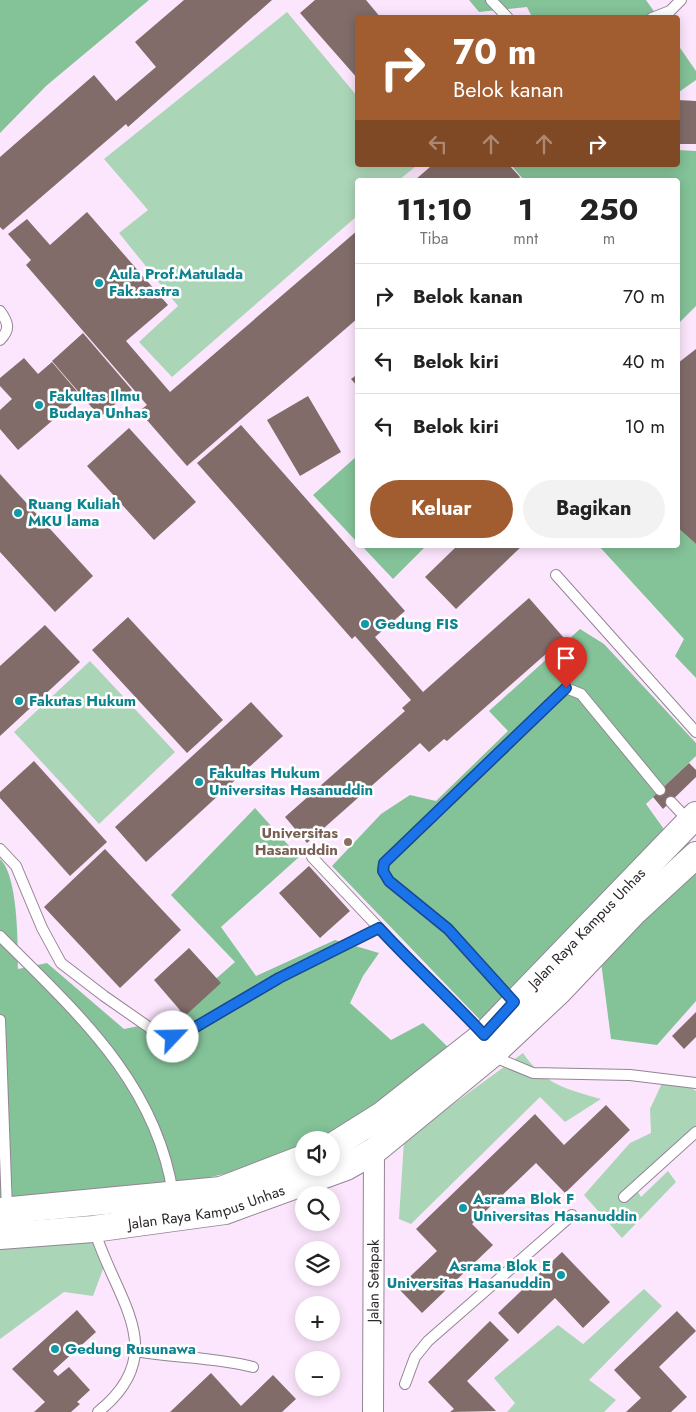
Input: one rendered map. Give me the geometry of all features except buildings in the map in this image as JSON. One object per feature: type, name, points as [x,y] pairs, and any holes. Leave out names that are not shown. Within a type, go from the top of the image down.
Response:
[{"type":"street","name":"Jalan Raya Kampus Unhas","points":[[487,1045],[514,1002],[692,818]]},
{"type":"street","name":"Jalan Raya Kampus Unhas","points":[[0,1236],[94,1228],[225,1211],[346,1167],[374,1150],[428,1093],[487,1045],[552,998],[633,913],[696,855]]},
{"type":"street","name":"Jalan Raya Kampus Unhas","points":[[340,1141],[382,1115],[428,1093]]},
{"type":"street","name":"Jalan Setapak","points":[[373,1412],[374,1150]]},
{"type":"street","name":"Jalan Raya Kampus Unhas","points":[[4,1211],[221,1190],[295,1161]]},
{"type":"lane","points":[[492,0],[505,15]]},
{"type":"lane","points":[[660,15],[670,11],[682,0]]},
{"type":"lane","points":[[0,311],[8,322],[7,329],[0,340]]},
{"type":"lane","points":[[556,574],[696,732]]},
{"type":"lane","points":[[514,1002],[448,929],[389,881],[383,871],[384,863],[566,688],[582,694],[660,790]]},
{"type":"lane","points":[[671,802],[692,818]]},
{"type":"lane","points":[[0,849],[16,866],[42,928],[62,962],[135,1018],[166,1036],[187,1032],[279,978],[379,928]]},
{"type":"lane","points":[[312,856],[409,960],[442,989],[487,1045],[533,1073],[630,1075],[696,1083]]},
{"type":"lane","points":[[0,936],[50,986],[119,1063],[147,1108],[168,1162],[173,1196]]},
{"type":"lane","points":[[0,1020],[4,1211]]},
{"type":"lane","points":[[624,1197],[696,1132]]},
{"type":"lane","points":[[405,1384],[415,1357],[428,1341],[572,1215]]},
{"type":"lane","points":[[94,1228],[100,1248],[131,1318],[136,1351],[129,1379],[110,1402],[98,1412]]},
{"type":"lane","points":[[136,1351],[164,1356],[238,1363],[253,1367]]},
{"type":"shaded area","name":"Universitas Hasanuddin","points":[[0,0],[696,0],[696,1412],[0,1412]]},
{"type":"green space","points":[[0,0],[149,0],[46,86],[0,133]]},
{"type":"green space","points":[[469,0],[646,0],[657,15],[531,15],[527,7],[479,12]]},
{"type":"green space","points":[[287,12],[355,94],[355,167],[415,167],[401,178],[355,178],[355,218],[172,377],[139,342],[178,306],[119,233],[148,210],[104,159]]},
{"type":"green space","points":[[680,48],[696,71],[696,80],[680,91]]},
{"type":"green space","points":[[680,150],[696,151],[696,306],[680,322],[680,178],[522,178],[513,167],[680,167]]},
{"type":"green space","points":[[355,458],[355,540],[313,495]]},
{"type":"green space","points":[[680,530],[696,544],[696,678],[675,656],[684,639],[601,548],[680,548]]},
{"type":"green space","points":[[364,548],[424,548],[393,579]]},
{"type":"green space","points":[[580,629],[604,644],[696,743],[696,756],[646,804],[666,832],[483,1023],[332,866],[381,814],[410,795],[436,801],[508,731],[489,711]]},
{"type":"green space","points":[[90,661],[175,752],[99,824],[14,732]]},
{"type":"green space","points":[[255,808],[299,857],[221,927],[256,976],[335,940],[379,953],[363,976],[350,1003],[391,1040],[423,1023],[451,1050],[338,1131],[295,1131],[295,1152],[251,1168],[134,1194],[0,1201],[0,859],[6,867],[14,894],[18,969],[47,963],[124,1029],[169,1020],[235,962],[171,895]]},
{"type":"green space","points":[[696,868],[696,1001],[657,1045],[611,1039],[601,962]]},
{"type":"green space","points":[[523,1053],[531,1064],[548,1079],[577,1092],[601,1099],[565,1122],[540,1097],[411,1224],[399,1219],[404,1140]]},
{"type":"green space","points":[[663,1081],[689,1086],[696,1091],[696,1129],[633,1184],[641,1197],[668,1171],[676,1182],[622,1238],[584,1195],[630,1143],[651,1133],[650,1109]]},
{"type":"green space","points":[[100,1214],[106,1261],[93,1296],[64,1292],[0,1339],[0,1219]]},
{"type":"green space","points":[[644,1289],[662,1306],[589,1380],[616,1400],[604,1412],[507,1412],[515,1403],[494,1378],[558,1325],[583,1344]]},
{"type":"place","name":"Aula Prof.Matulada Fak.sastra","points":[[99,283]]},
{"type":"place","name":"Fakultas Ilmu Budaya Unhas","points":[[39,405]]},
{"type":"place","name":"Ruang Kuliah MKU lama","points":[[18,513]]},
{"type":"place","name":"Gedung FIS","points":[[365,624]]},
{"type":"place","name":"Fakutas Hukum","points":[[19,701]]},
{"type":"place","name":"Fakultas Hukum Universitas Hasanuddin","points":[[199,782]]},
{"type":"place","name":"Universitas Hasanuddin","points":[[348,842]]},
{"type":"place","name":"Asrama Blok F Universitas Hasanuddin","points":[[463,1208]]},
{"type":"place","name":"Asrama Blok E Universitas Hasanuddin","points":[[561,1275]]},
{"type":"place","name":"Gedung Rusunawa","points":[[55,1349]]},
{"type":"route","points":[[173,1037],[187,1032],[279,978],[379,928],[409,960],[442,989],[484,1035],[514,1002],[448,929],[389,881],[383,871],[384,863],[566,688]]}]
